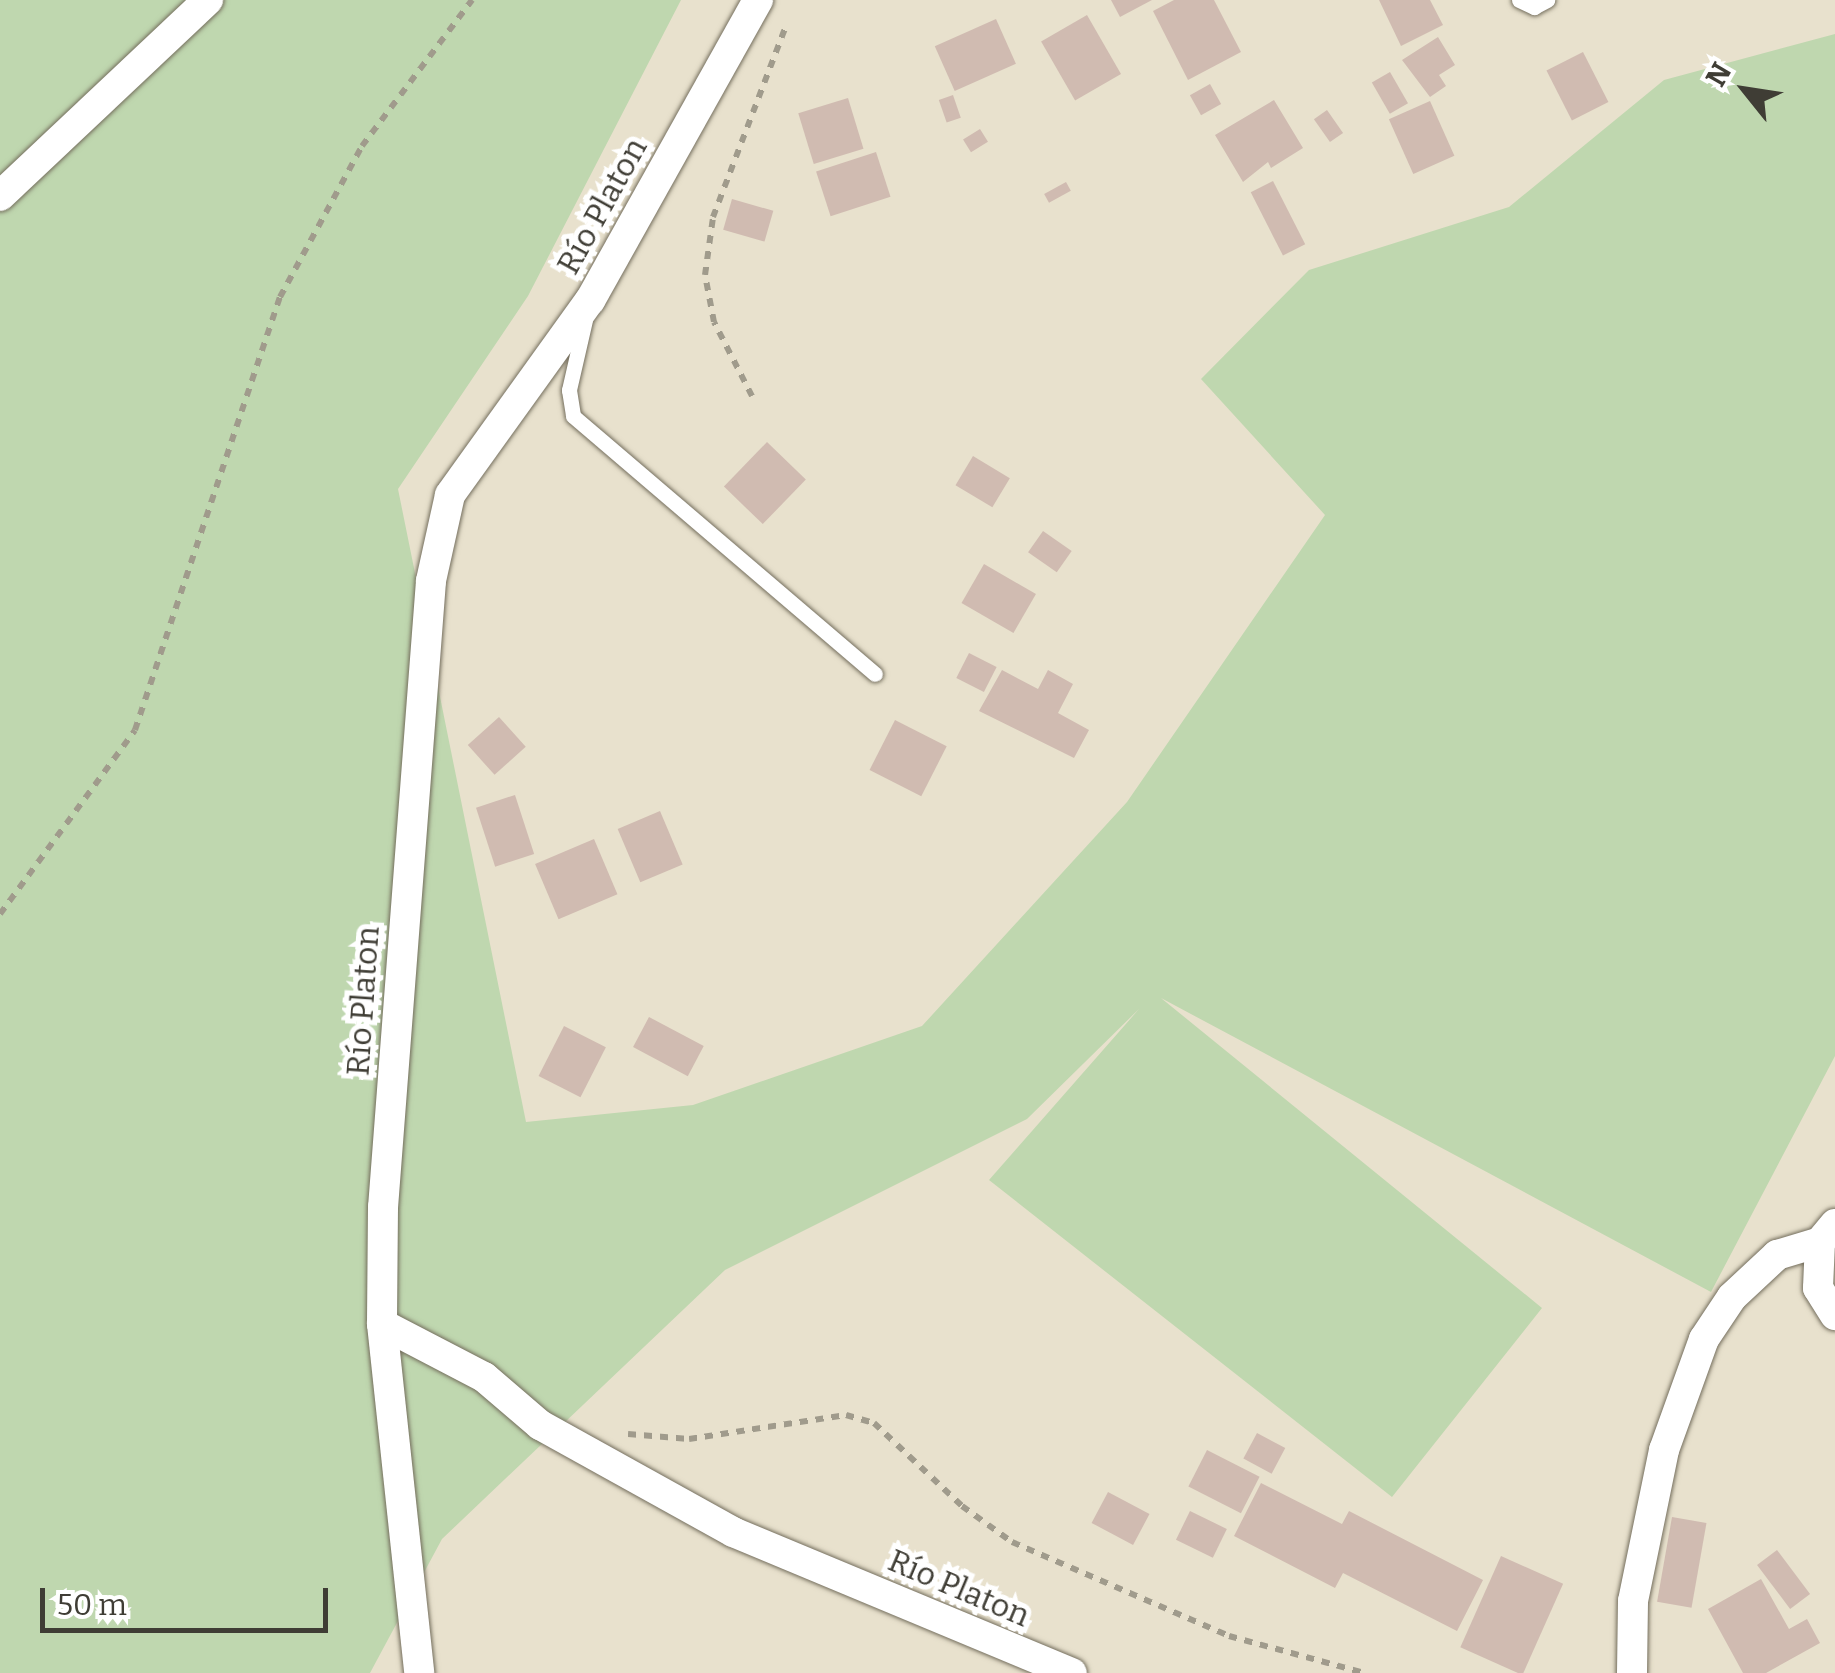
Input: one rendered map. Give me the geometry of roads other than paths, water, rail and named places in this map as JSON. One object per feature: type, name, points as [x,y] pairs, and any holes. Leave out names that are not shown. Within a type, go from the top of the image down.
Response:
[{"type":"street","points":[[0,196],[208,0]]},
{"type":"street","name":"Río Platon","points":[[758,0],[590,300],[450,495],[431,581],[383,1207],[382,1324],[484,1377],[540,1425],[733,1532],[1072,1673]]},
{"type":"street","points":[[1828,1233],[1818,1288],[1835,1315]]},
{"type":"street","points":[[1632,1673],[1634,1601],[1664,1450],[1704,1339],[1732,1297],[1776,1254],[1828,1233]]},
{"type":"street","points":[[382,1324],[419,1673]]},
{"type":"lane","points":[[1519,0],[1534,7],[1547,0]]},
{"type":"lane","points":[[590,300],[570,390],[573,416],[876,674]]}]
